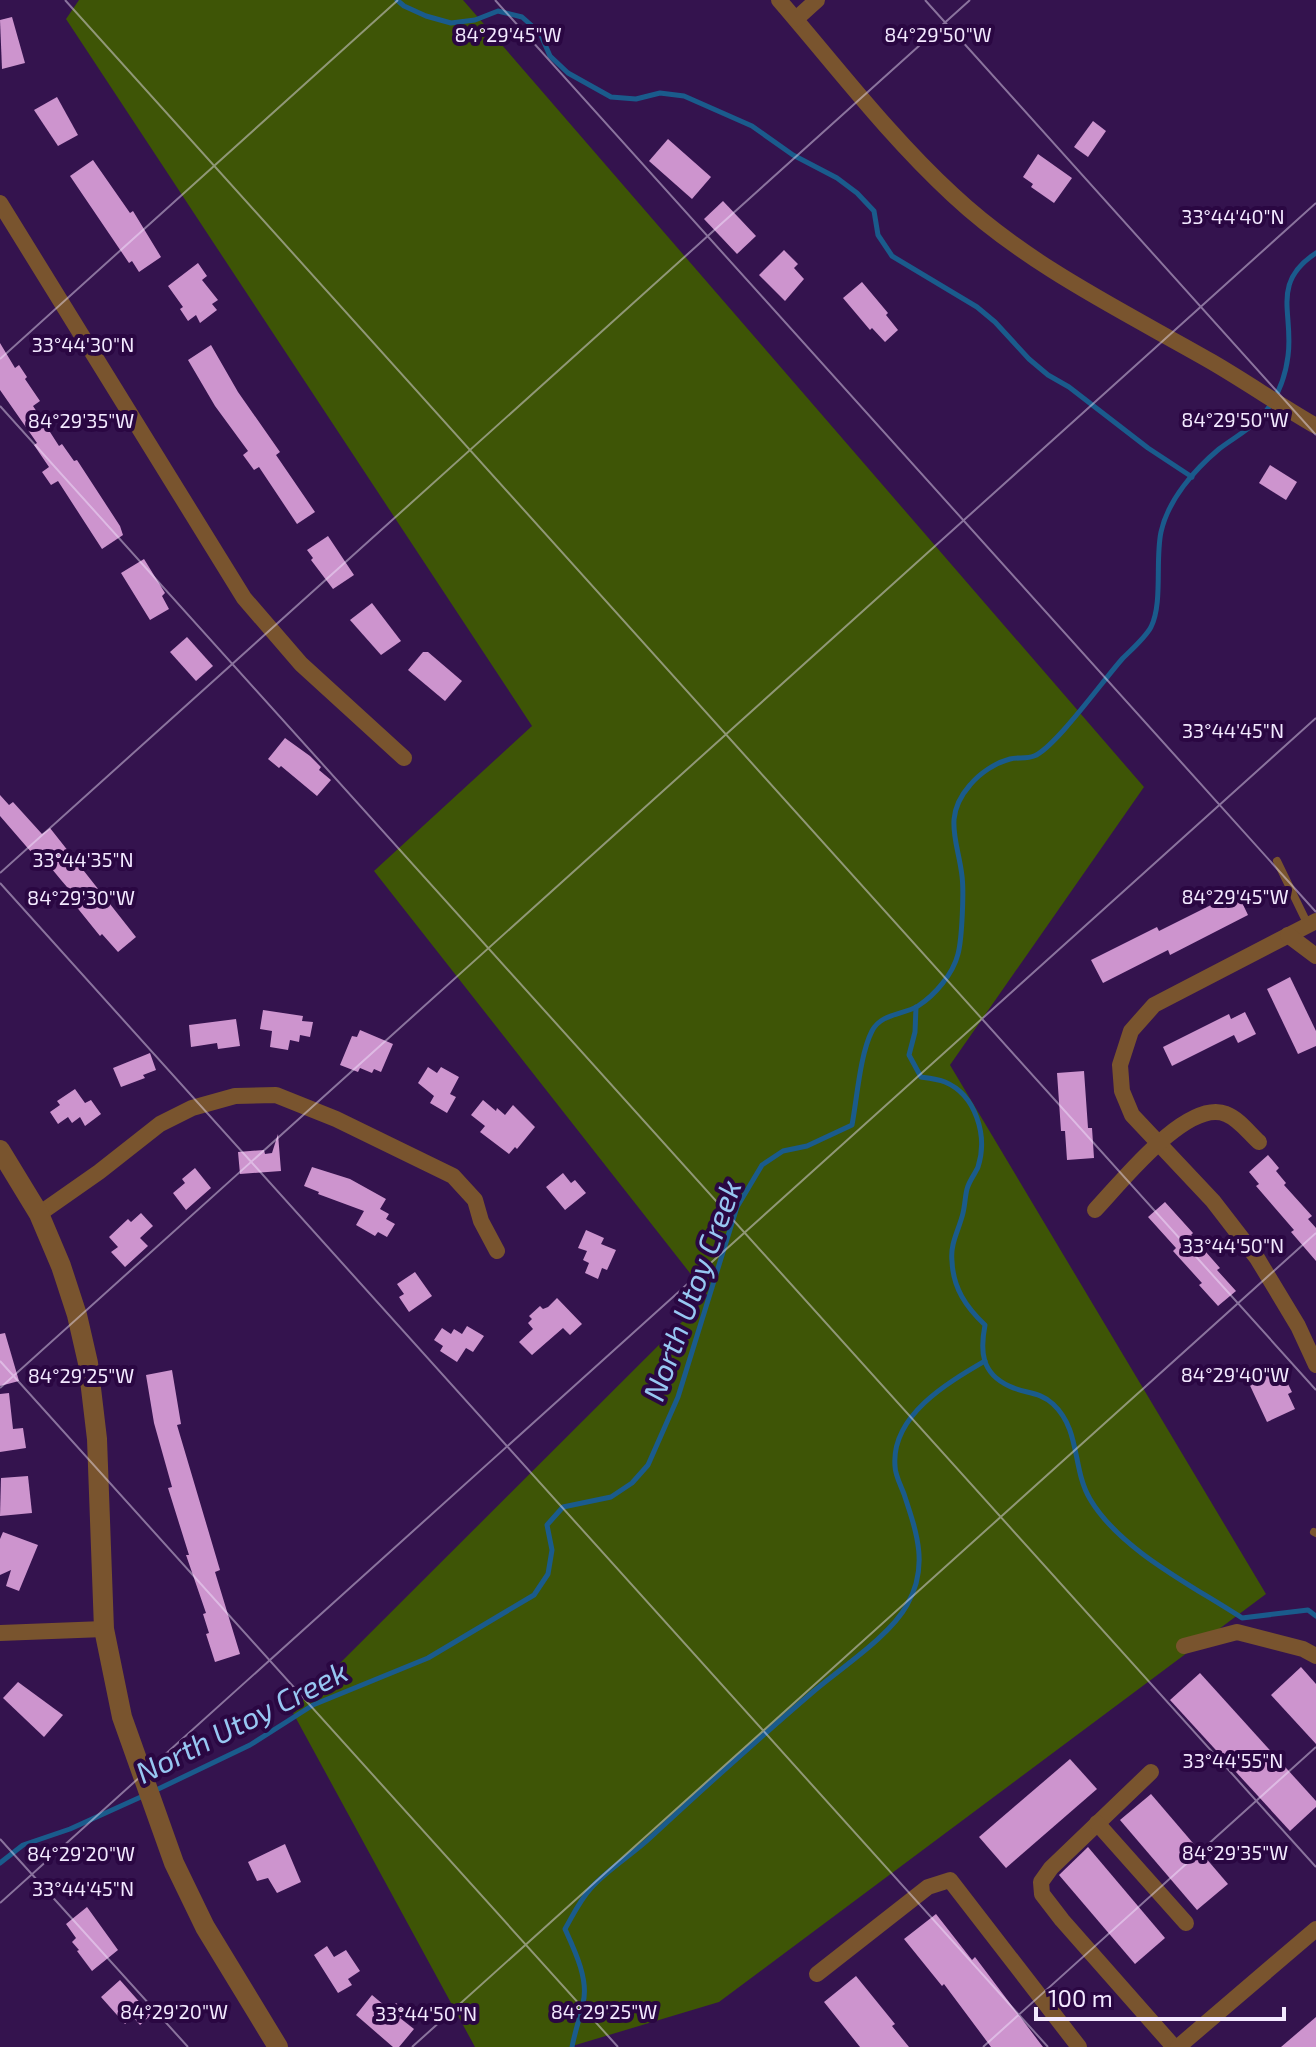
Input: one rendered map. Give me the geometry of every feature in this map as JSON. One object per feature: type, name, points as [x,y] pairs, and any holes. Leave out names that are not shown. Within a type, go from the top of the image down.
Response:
[{"type":"street","points":[[779,0],[887,129],[991,228],[1076,286],[1216,364],[1308,422]]},
{"type":"street","points":[[796,19],[817,0]]},
{"type":"street","points":[[0,203],[244,598],[301,664],[404,758]]},
{"type":"street","points":[[1312,923],[1154,1005],[1131,1031],[1120,1065],[1122,1091],[1132,1115],[1213,1201],[1257,1258],[1298,1326],[1316,1365]]},
{"type":"street","points":[[1288,935],[1316,956]]},
{"type":"street","points":[[39,1214],[112,1163],[160,1124],[192,1108],[235,1096],[276,1095],[336,1119],[453,1176],[475,1200],[481,1221],[497,1251]]},
{"type":"street","points":[[1095,1210],[1159,1144],[1184,1123],[1203,1113],[1215,1111],[1227,1114],[1240,1122],[1259,1142]]},
{"type":"street","points":[[0,1150],[39,1214],[61,1266],[88,1363],[97,1439],[104,1629],[122,1717],[174,1863],[205,1927],[278,2047]]},
{"type":"street","points":[[0,1633],[104,1629]]},
{"type":"street","points":[[1184,1646],[1237,1632],[1292,1645],[1316,1656]]},
{"type":"street","points":[[1151,1772],[1046,1875],[1041,1882],[1042,1894],[1176,2047],[1316,1929]]},
{"type":"street","points":[[1097,1823],[1186,1923]]},
{"type":"street","points":[[817,1974],[928,1887],[950,1880],[1079,2047]]},
{"type":"lane","points":[[1277,861],[1312,923]]},
{"type":"green space","points":[[79,0],[463,0],[1144,787],[950,1065],[1266,1594],[719,2002],[569,2047],[475,2047],[292,1711],[708,1296],[374,871],[532,726],[66,19]]},
{"type":"building","points":[[12,17],[25,63],[2,69],[0,20]]},
{"type":"building","points":[[57,97],[78,135],[58,146],[34,110]]},
{"type":"building","points":[[1093,121],[1106,131],[1088,157],[1074,147]]},
{"type":"building","points":[[668,139],[711,177],[692,199],[649,161]]},
{"type":"building","points":[[1038,154],[1072,178],[1054,203],[1031,187],[1033,184],[1023,177]]},
{"type":"building","points":[[93,160],[130,213],[133,211],[161,257],[139,272],[132,261],[129,263],[70,176]]},
{"type":"building","points":[[723,201],[756,236],[737,254],[704,219]]},
{"type":"building","points":[[784,250],[798,264],[794,268],[804,279],[785,301],[759,275]]},
{"type":"building","points":[[198,263],[207,276],[202,280],[218,300],[212,304],[217,310],[200,323],[196,315],[188,321],[180,309],[183,307],[168,286]]},
{"type":"building","points":[[862,282],[898,330],[885,342],[872,328],[870,330],[843,298]]},
{"type":"building","points":[[0,343],[15,368],[19,365],[27,377],[25,379],[40,401],[33,406],[59,446],[62,444],[74,461],[77,460],[120,526],[123,535],[102,549],[58,481],[51,485],[42,472],[49,467],[34,445],[37,443],[0,390]]},
{"type":"building","points":[[211,345],[238,392],[280,452],[276,455],[315,512],[297,524],[259,467],[254,470],[243,455],[248,451],[215,406],[188,360]]},
{"type":"building","points":[[1270,465],[1297,482],[1286,500],[1259,483]]},
{"type":"building","points":[[328,536],[354,575],[333,589],[307,550]]},
{"type":"building","points":[[144,559],[165,593],[162,596],[169,609],[150,620],[121,573]]},
{"type":"building","points":[[372,603],[401,641],[381,655],[350,620]]},
{"type":"building","points":[[187,637],[213,666],[196,681],[170,652]]},
{"type":"building","points":[[423,652],[428,652],[462,681],[445,701],[408,670]]},
{"type":"building","points":[[285,738],[310,756],[321,767],[319,770],[331,780],[317,796],[268,759]]},
{"type":"building","points":[[0,795],[9,805],[13,802],[42,834],[50,828],[136,937],[118,952],[102,934],[100,936],[75,905],[79,901],[42,857],[38,860],[0,816]]},
{"type":"building","points":[[1237,892],[1248,915],[1170,955],[1168,950],[1103,983],[1091,960],[1157,927],[1159,931]]},
{"type":"building","points":[[1290,977],[1316,1031],[1316,1046],[1298,1054],[1267,989]]},
{"type":"building","points":[[263,1010],[303,1016],[302,1021],[313,1022],[310,1037],[300,1035],[299,1042],[290,1040],[288,1050],[270,1047],[272,1031],[260,1029]]},
{"type":"building","points":[[1245,1012],[1256,1034],[1238,1043],[1234,1035],[1172,1066],[1163,1047],[1229,1014],[1231,1019]]},
{"type":"building","points":[[236,1019],[240,1046],[218,1049],[217,1043],[191,1047],[189,1025]]},
{"type":"building","points":[[360,1030],[393,1044],[381,1072],[374,1069],[372,1073],[360,1068],[358,1072],[340,1065],[352,1036],[357,1037]]},
{"type":"building","points":[[150,1053],[156,1070],[121,1087],[113,1068]]},
{"type":"building","points":[[428,1067],[437,1073],[441,1067],[459,1077],[450,1094],[456,1097],[447,1113],[430,1103],[434,1096],[418,1083]]},
{"type":"building","points":[[1084,1071],[1088,1128],[1092,1128],[1094,1158],[1067,1160],[1065,1131],[1061,1131],[1057,1073]]},
{"type":"building","points":[[75,1089],[85,1103],[91,1100],[101,1114],[85,1126],[80,1117],[72,1123],[68,1117],[58,1124],[50,1112],[60,1105],[57,1101]]},
{"type":"building","points":[[483,1100],[505,1115],[513,1105],[535,1127],[509,1154],[480,1132],[485,1126],[471,1115]]},
{"type":"building","points":[[278,1134],[281,1171],[240,1174],[238,1152],[264,1150],[265,1154],[272,1153]]},
{"type":"building","points":[[1268,1155],[1279,1168],[1276,1171],[1286,1183],[1284,1185],[1312,1216],[1308,1219],[1316,1228],[1316,1261],[1256,1186],[1259,1184],[1249,1172]]},
{"type":"building","points":[[312,1167],[350,1179],[386,1199],[380,1209],[389,1214],[386,1219],[395,1224],[387,1237],[378,1232],[375,1236],[356,1225],[364,1211],[304,1186]]},
{"type":"building","points":[[195,1168],[211,1188],[186,1210],[173,1193],[185,1183],[182,1179]]},
{"type":"building","points":[[563,1173],[571,1183],[575,1180],[586,1193],[565,1210],[546,1187]]},
{"type":"building","points":[[1165,1202],[1193,1233],[1191,1235],[1236,1291],[1218,1306],[1173,1251],[1176,1248],[1148,1217]]},
{"type":"building","points":[[141,1213],[153,1226],[140,1238],[148,1246],[125,1267],[111,1252],[118,1247],[109,1237],[128,1219],[131,1222]]},
{"type":"building","points":[[586,1230],[604,1238],[601,1244],[616,1250],[607,1270],[602,1268],[598,1279],[585,1273],[589,1263],[583,1260],[587,1251],[578,1248]]},
{"type":"building","points":[[415,1272],[432,1296],[409,1312],[399,1297],[404,1294],[397,1284]]},
{"type":"building","points":[[557,1298],[582,1324],[570,1335],[563,1328],[532,1355],[519,1342],[533,1329],[528,1323],[532,1319],[529,1316],[540,1306],[543,1309],[548,1307]]},
{"type":"building","points":[[467,1326],[484,1336],[473,1352],[466,1348],[457,1362],[440,1351],[443,1346],[434,1340],[442,1328],[451,1334],[454,1329],[462,1334]]},
{"type":"building","points":[[5,1333],[19,1381],[0,1386],[0,1334]]},
{"type":"building","points":[[1274,1364],[1292,1392],[1288,1394],[1295,1409],[1267,1422],[1246,1377]]},
{"type":"building","points":[[172,1370],[181,1424],[177,1425],[220,1570],[215,1572],[240,1654],[215,1662],[206,1634],[209,1633],[203,1614],[206,1613],[168,1488],[172,1487],[154,1423],[146,1375]]},
{"type":"building","points":[[9,1393],[13,1429],[23,1428],[26,1448],[0,1452],[0,1394]]},
{"type":"building","points":[[28,1476],[32,1513],[0,1516],[1,1478]]},
{"type":"building","points":[[3,1532],[38,1545],[19,1591],[6,1586],[11,1570],[0,1575],[0,1539]]},
{"type":"building","points":[[1301,1667],[1316,1684],[1316,1744],[1271,1695]]},
{"type":"building","points":[[1200,1673],[1316,1801],[1316,1807],[1290,1831],[1170,1700]]},
{"type":"building","points":[[18,1682],[63,1715],[44,1737],[3,1698]]},
{"type":"building","points":[[1070,1759],[1097,1789],[1006,1868],[979,1837]]},
{"type":"building","points":[[1151,1794],[1228,1884],[1197,1910],[1120,1820]]},
{"type":"building","points":[[285,1844],[301,1882],[277,1893],[268,1878],[257,1881],[248,1862]]},
{"type":"building","points":[[1088,1847],[1165,1938],[1135,1964],[1059,1875]]},
{"type":"building","points":[[87,1907],[118,1950],[92,1971],[72,1942],[76,1938],[66,1924]]},
{"type":"building","points":[[936,1914],[972,1960],[975,1957],[1043,2047],[991,2047],[944,1984],[942,1986],[904,1939]]},
{"type":"building","points":[[327,1946],[334,1957],[346,1950],[360,1971],[348,1979],[352,1985],[338,1993],[314,1955]]},
{"type":"building","points":[[856,1976],[895,2024],[892,2026],[909,2047],[860,2047],[824,2002]]},
{"type":"building","points":[[120,1980],[151,2015],[140,2025],[133,2017],[125,2024],[101,1997]]},
{"type":"building","points":[[372,1995],[390,2010],[396,2003],[406,2011],[400,2018],[414,2029],[399,2047],[393,2047],[356,2015]]},
{"type":"building","points":[[1316,2017],[1316,2047],[1281,2047]]},
{"type":"waterway","points":[[397,0],[426,16],[451,23],[475,20],[498,11],[522,17],[540,33],[550,56],[568,73],[611,97],[636,99],[660,93],[684,96],[752,126],[857,193],[874,211],[878,235],[892,256],[977,307],[1048,375],[1192,477]]},
{"type":"waterway","name":"North Utoy Creek","points":[[152,1792],[250,1745],[313,1705],[428,1658],[534,1595],[548,1574],[552,1550],[547,1525],[563,1507],[611,1497],[632,1483],[648,1465],[678,1397],[737,1207],[762,1165],[783,1151],[807,1146],[852,1125],[862,1064],[872,1031],[881,1021],[924,1001],[937,990],[956,962],[963,893],[954,819],[961,797],[974,781],[993,766],[1010,759],[1031,757],[1043,750],[1151,627],[1157,606],[1164,520],[1183,486],[1200,466],[1254,424],[1274,399],[1288,356],[1289,288],[1302,264],[1316,253]]},
{"type":"waterway","points":[[916,1007],[915,1032],[909,1055],[921,1077],[945,1082],[965,1096],[980,1130],[981,1155],[967,1189],[952,1254],[958,1288],[966,1304],[985,1325],[983,1352],[988,1368],[1000,1381],[1048,1400],[1062,1414],[1090,1499],[1103,1517],[1138,1551],[1242,1618],[1308,1610],[1316,1616]]},
{"type":"waterway","points":[[572,2047],[583,2003],[584,1985],[565,1929],[577,1908],[605,1875],[644,1844],[814,1691],[877,1640],[899,1617],[914,1591],[919,1550],[895,1469],[896,1448],[902,1431],[925,1402],[985,1361]]},
{"type":"waterway","name":"North Utoy Creek","points":[[0,1863],[23,1845],[70,1829],[143,1796]]}]
